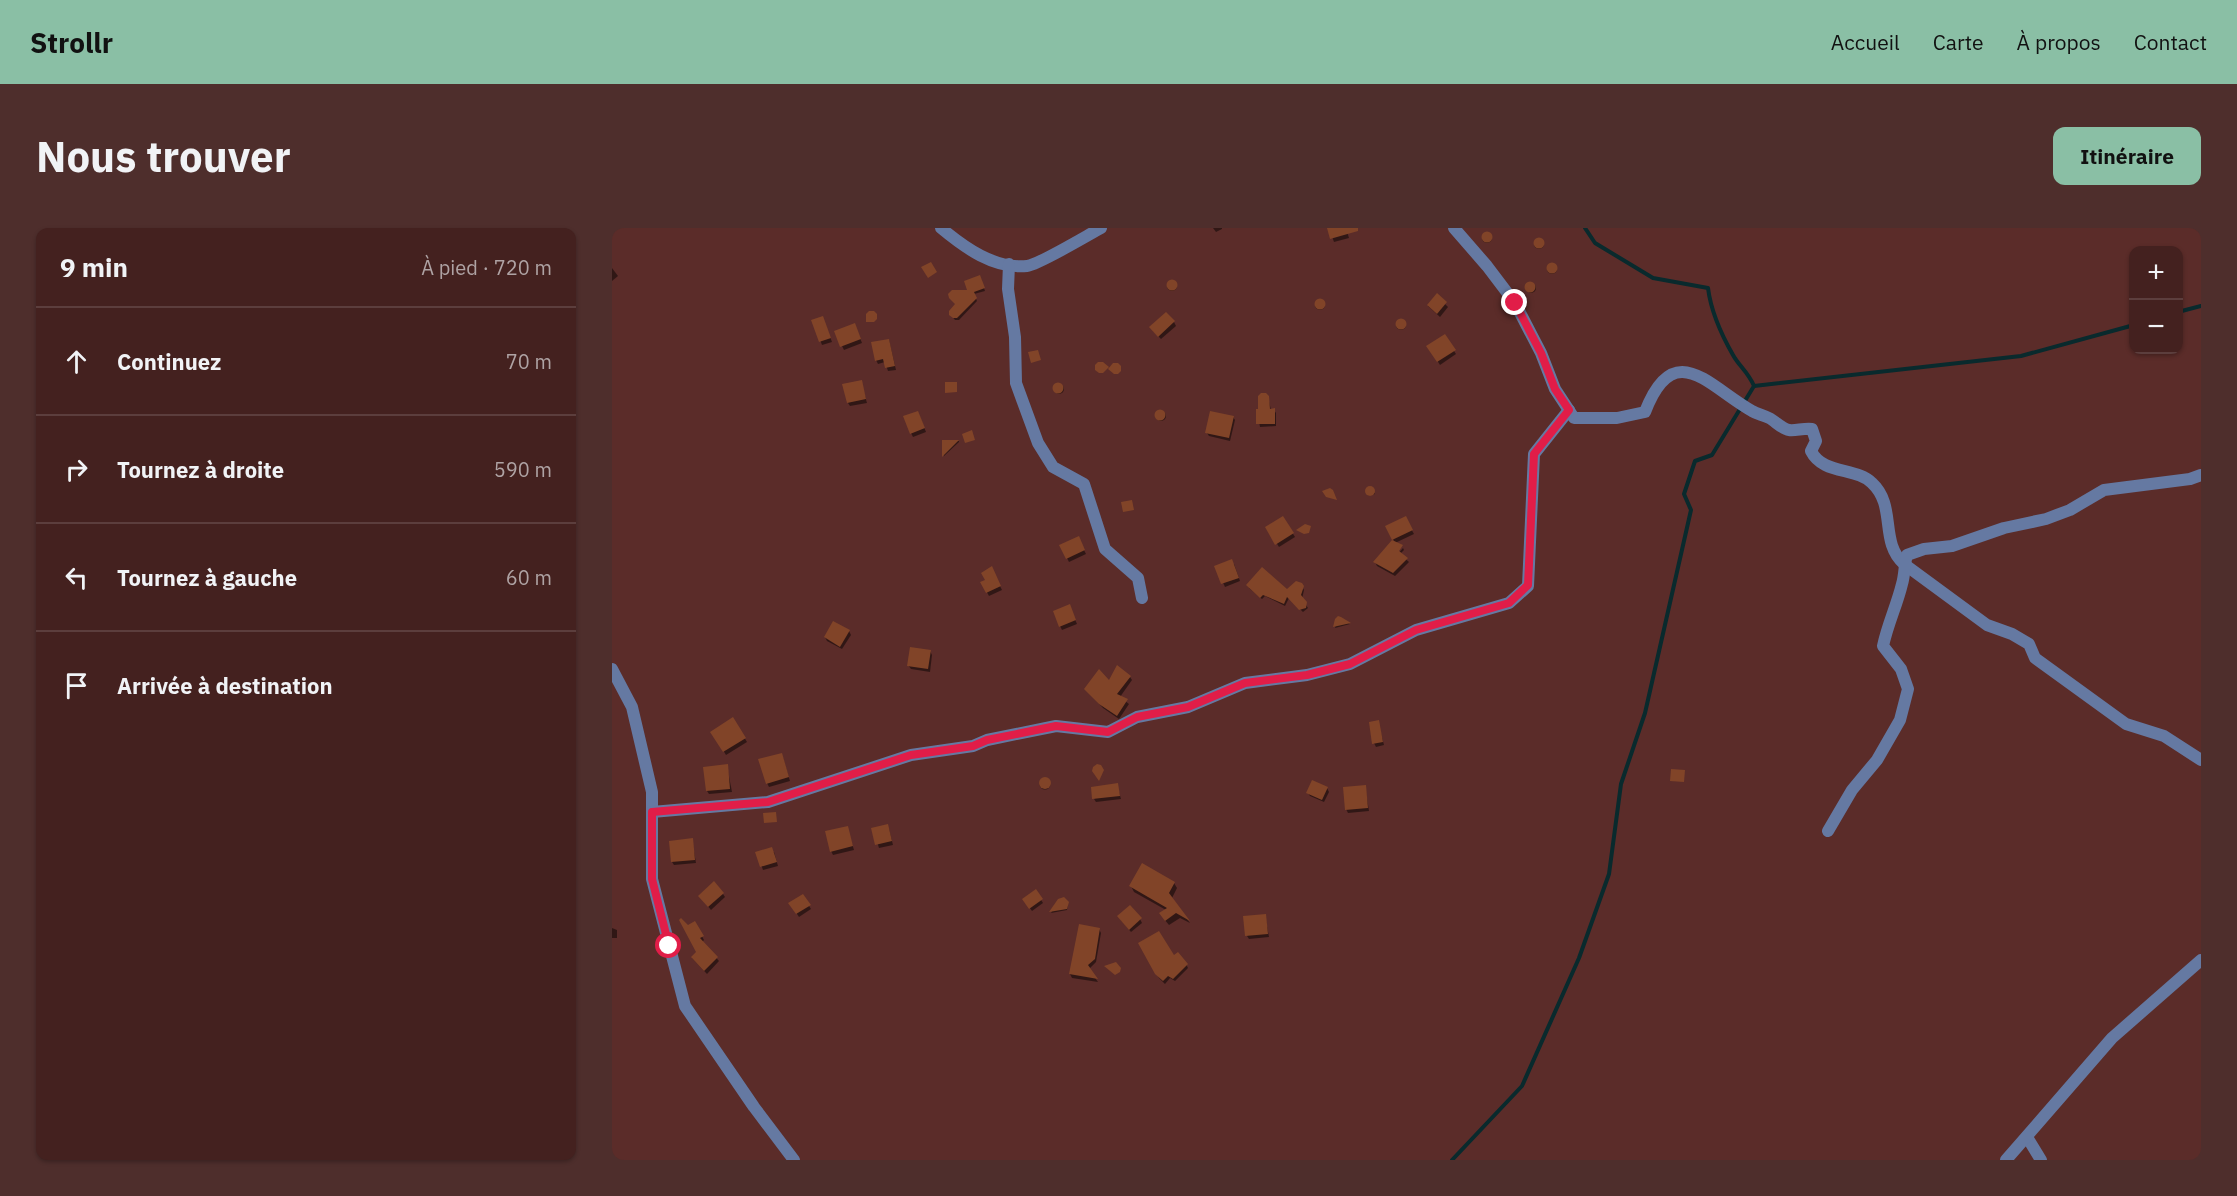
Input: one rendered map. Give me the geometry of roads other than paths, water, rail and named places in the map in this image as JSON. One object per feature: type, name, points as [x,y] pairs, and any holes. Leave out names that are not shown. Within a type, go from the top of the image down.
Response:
[{"type":"street","points":[[941,228],[962,246],[998,264],[1029,266],[1101,228]]},
{"type":"street","points":[[1454,228],[1515,303],[1541,353],[1555,389],[1574,418],[1617,418],[1645,412],[1652,394],[1668,376],[1686,371],[1711,382],[1752,411],[1768,417],[1789,430],[1812,429],[1816,441],[1811,452],[1815,459],[1872,482],[1884,501],[1888,515],[1888,534],[1895,556],[1904,564],[1987,625],[2012,634],[2029,644],[2035,658],[2126,724],[2164,736],[2201,760]]},
{"type":"street","points":[[1009,264],[1008,289],[1015,337],[1016,383],[1038,443],[1053,467],[1084,484],[1105,549],[1138,578],[1142,598]]},
{"type":"street","points":[[652,812],[768,802],[911,755],[973,746],[987,740],[1056,726],[1108,732],[1137,717],[1188,707],[1245,683],[1307,675],[1350,664],[1416,630],[1509,603],[1528,585],[1534,454],[1569,410]]},
{"type":"street","points":[[1828,831],[1852,790],[1877,760],[1900,720],[1908,689],[1901,669],[1883,646],[1889,621],[1903,583],[1907,555],[1924,549],[1952,546],[2013,525],[2046,519],[2070,510],[2104,490],[2190,479],[2201,475]]},
{"type":"street","points":[[612,669],[632,707],[652,792],[652,879],[685,1006],[754,1107],[794,1160]]},
{"type":"street","points":[[2006,1160],[2112,1038],[2201,960]]},
{"type":"street","points":[[2027,1137],[2041,1160]]},
{"type":"waterway","points":[[1452,1160],[1522,1086],[1579,958],[1609,874],[1621,784],[1645,713],[1691,510],[1684,494],[1695,461],[1712,455],[1754,386],[1733,355],[1721,331],[1711,306],[1708,288],[1653,278],[1595,243],[1585,228]]},
{"type":"waterway","points":[[2183,311],[2201,306]]},
{"type":"waterway","points":[[1754,386],[2021,356],[2129,326]]}]
